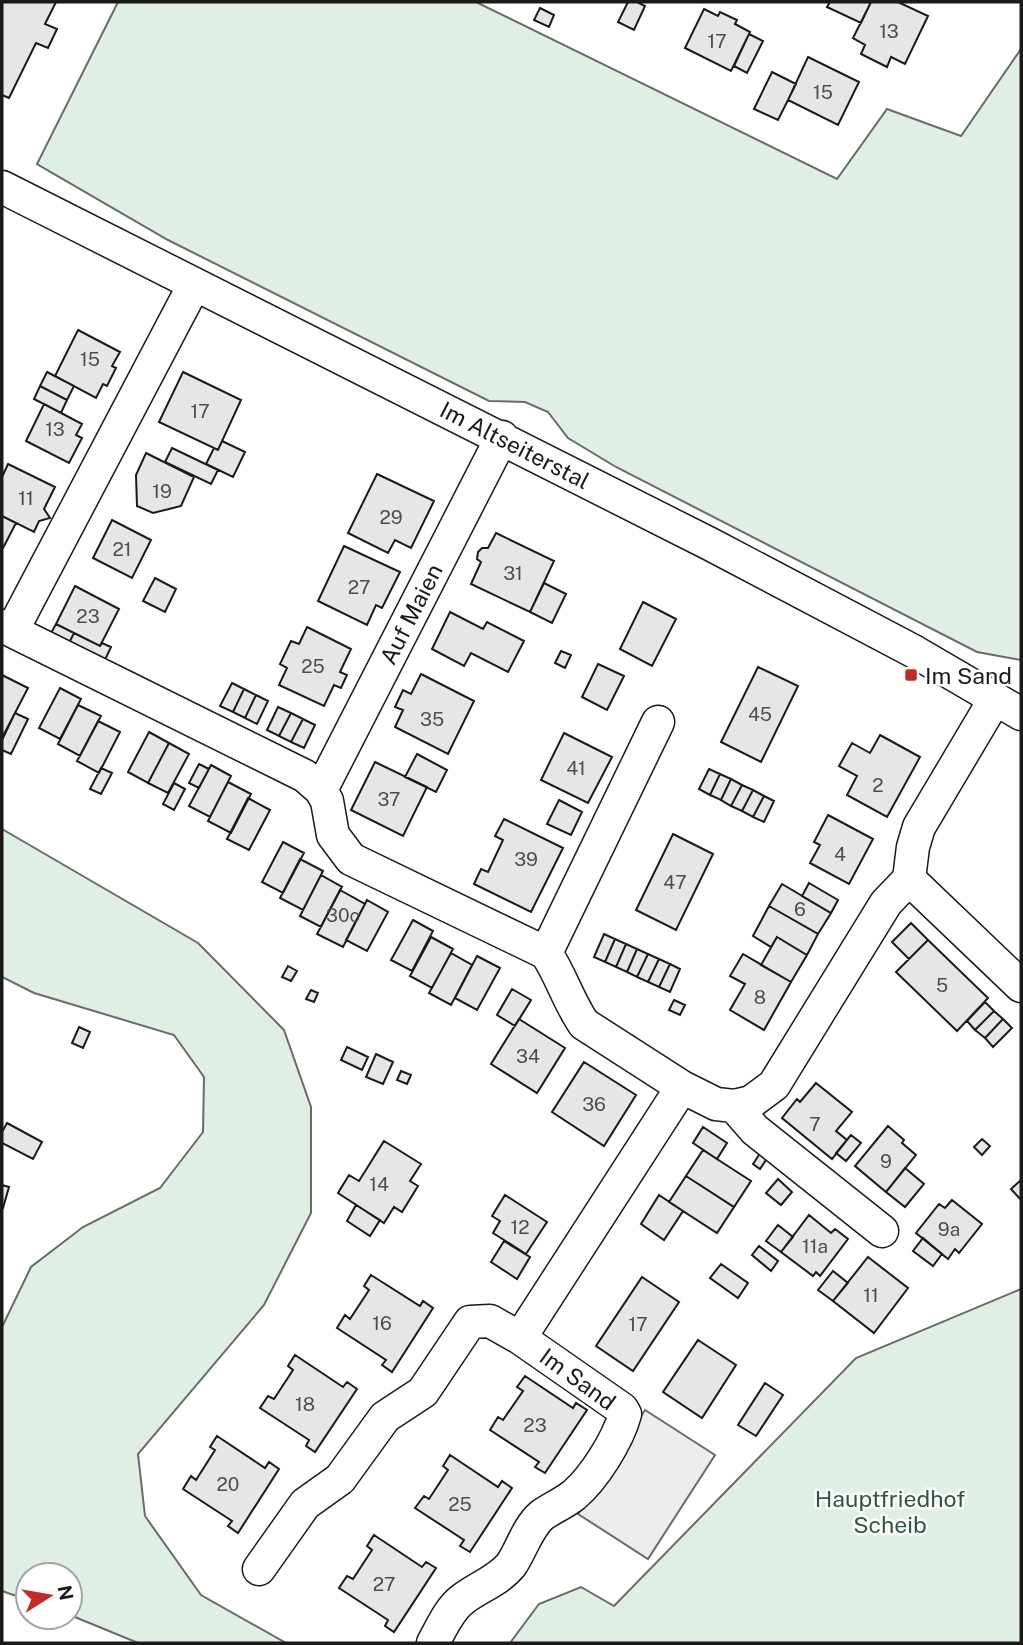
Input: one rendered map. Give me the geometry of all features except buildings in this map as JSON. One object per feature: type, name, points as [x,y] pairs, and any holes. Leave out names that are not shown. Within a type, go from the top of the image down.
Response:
[{"type":"street","name":"Im Altseiterstal","points":[[2,187],[502,437],[903,646],[1008,707]]},
{"type":"street","points":[[194,285],[7,627],[305,776],[321,790],[327,801],[333,835],[351,859],[545,953],[555,967],[573,1009],[583,1024],[682,1087],[716,1104],[734,1106],[751,1102],[774,1085],[886,903],[909,880],[913,847],[919,827],[1008,707]]},
{"type":"street","name":"Auf Maien","points":[[321,790],[502,437]]},
{"type":"street","points":[[545,953],[659,722]]},
{"type":"street","points":[[909,880],[1021,986]]},
{"type":"street","name":"Im Sand","points":[[520,1338],[682,1087]]},
{"type":"street","points":[[734,1106],[755,1130],[882,1230]]},
{"type":"street","name":"Im Sand","points":[[259,1569],[305,1504],[340,1479],[385,1417],[423,1392],[470,1322],[490,1321],[520,1338],[622,1409],[625,1414],[620,1431],[585,1485],[532,1526],[511,1565],[499,1576],[462,1599],[433,1643]]},
{"type":"green space","points":[[118,2],[476,2],[837,179],[887,109],[961,136],[1021,49],[1021,660],[977,652],[616,467],[568,438],[548,412],[525,402],[489,401],[168,240],[37,164]]},
{"type":"green space","points":[[2,829],[198,943],[284,1030],[311,1107],[311,1213],[264,1305],[138,1454],[145,1516],[201,1595],[286,1643],[138,1643],[84,1621],[84,1561],[14,1561],[14,1595],[2,1591],[2,1327],[31,1267],[83,1227],[160,1188],[203,1132],[204,1077],[174,1035],[34,993],[2,977]]},
{"type":"green space","name":"Hauptfriedhof Scheib","points":[[1021,1289],[1021,1643],[510,1643],[539,1604],[581,1587],[614,1606],[856,1358]]},
{"type":"shaded area","points":[[645,1410],[715,1455],[648,1559],[578,1514]]},
{"type":"place","name":"Im Sand","points":[[911,675]]}]
